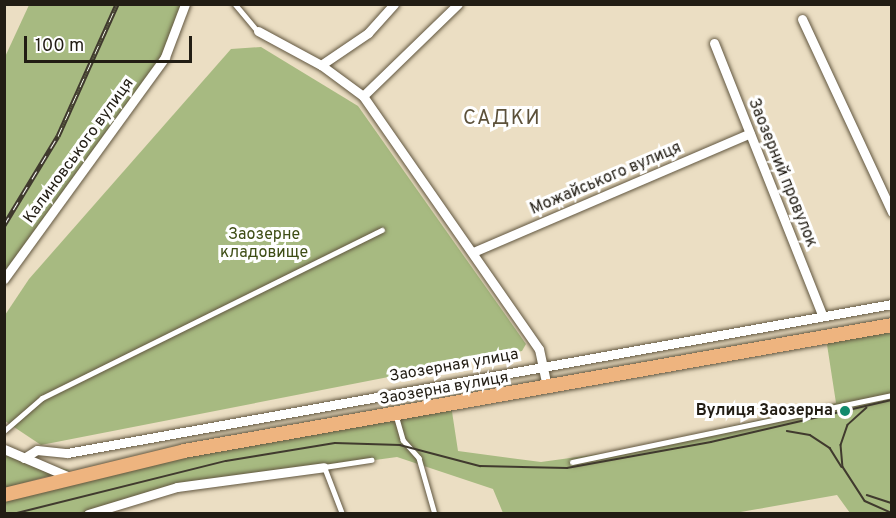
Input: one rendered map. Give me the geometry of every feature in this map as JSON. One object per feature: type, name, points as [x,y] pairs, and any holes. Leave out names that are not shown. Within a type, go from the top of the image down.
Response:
[{"type":"main road","name":"Заозерна вулиця","points":[[4,495],[67,476],[891,325]]},
{"type":"street","name":"Калиновського вулиця","points":[[4,279],[165,57],[184,4]]},
{"type":"street","points":[[321,64],[368,33],[394,4]]},
{"type":"street","points":[[363,96],[458,4]]},
{"type":"street","points":[[802,20],[891,212]]},
{"type":"street","points":[[258,31],[321,64],[363,96],[473,252],[544,364],[547,387]]},
{"type":"street","name":"Заозерний провулок","points":[[714,43],[822,314]]},
{"type":"street","name":"Можайського вулиця","points":[[473,252],[750,134]]},
{"type":"street","name":"Заозерная улица","points":[[24,458],[37,450],[67,453],[544,364],[822,314],[891,304]]},
{"type":"street","points":[[4,449],[67,476]]},
{"type":"street","points":[[88,513],[177,487],[324,467]]},
{"type":"lane","points":[[236,4],[258,31]]},
{"type":"lane","points":[[4,430],[42,398],[382,230]]},
{"type":"lane","points":[[572,462],[891,395]]},
{"type":"lane","points":[[396,415],[403,440],[419,458],[435,513]]},
{"type":"lane","points":[[342,513],[324,467],[371,460]]},
{"type":"green space","points":[[29,5],[189,5],[158,75],[5,276],[4,59]]},
{"type":"green space","name":"Заозерне кладовище","points":[[261,47],[358,106],[526,344],[522,351],[41,445],[5,421],[5,315],[29,279],[231,49]]},
{"type":"green space","points":[[891,325],[891,513],[850,513],[837,495],[735,513],[503,513],[493,489],[397,457],[177,487],[88,513],[5,514],[5,498],[171,455],[451,405],[458,451],[541,462],[621,451],[836,403],[826,338]]},
{"type":"green space","points":[[4,450],[49,466],[70,470],[5,488]]},
{"type":"tram line","points":[[13,514],[226,461],[335,443],[400,445],[480,466],[567,468],[711,442],[892,400]]},
{"type":"tram line","points":[[867,408],[848,425],[841,445],[843,467],[865,501],[892,513]]},
{"type":"tram line","points":[[787,431],[810,435],[830,448],[842,467]]},
{"type":"tram line","points":[[867,495],[892,503]]},
{"type":"railway","points":[[4,225],[58,136],[117,4]]},
{"type":"place","name":"Вулиця Заозерна","points":[[845,411]]},
{"type":"district","name":"САДКИ","points":[[502,119]]}]
